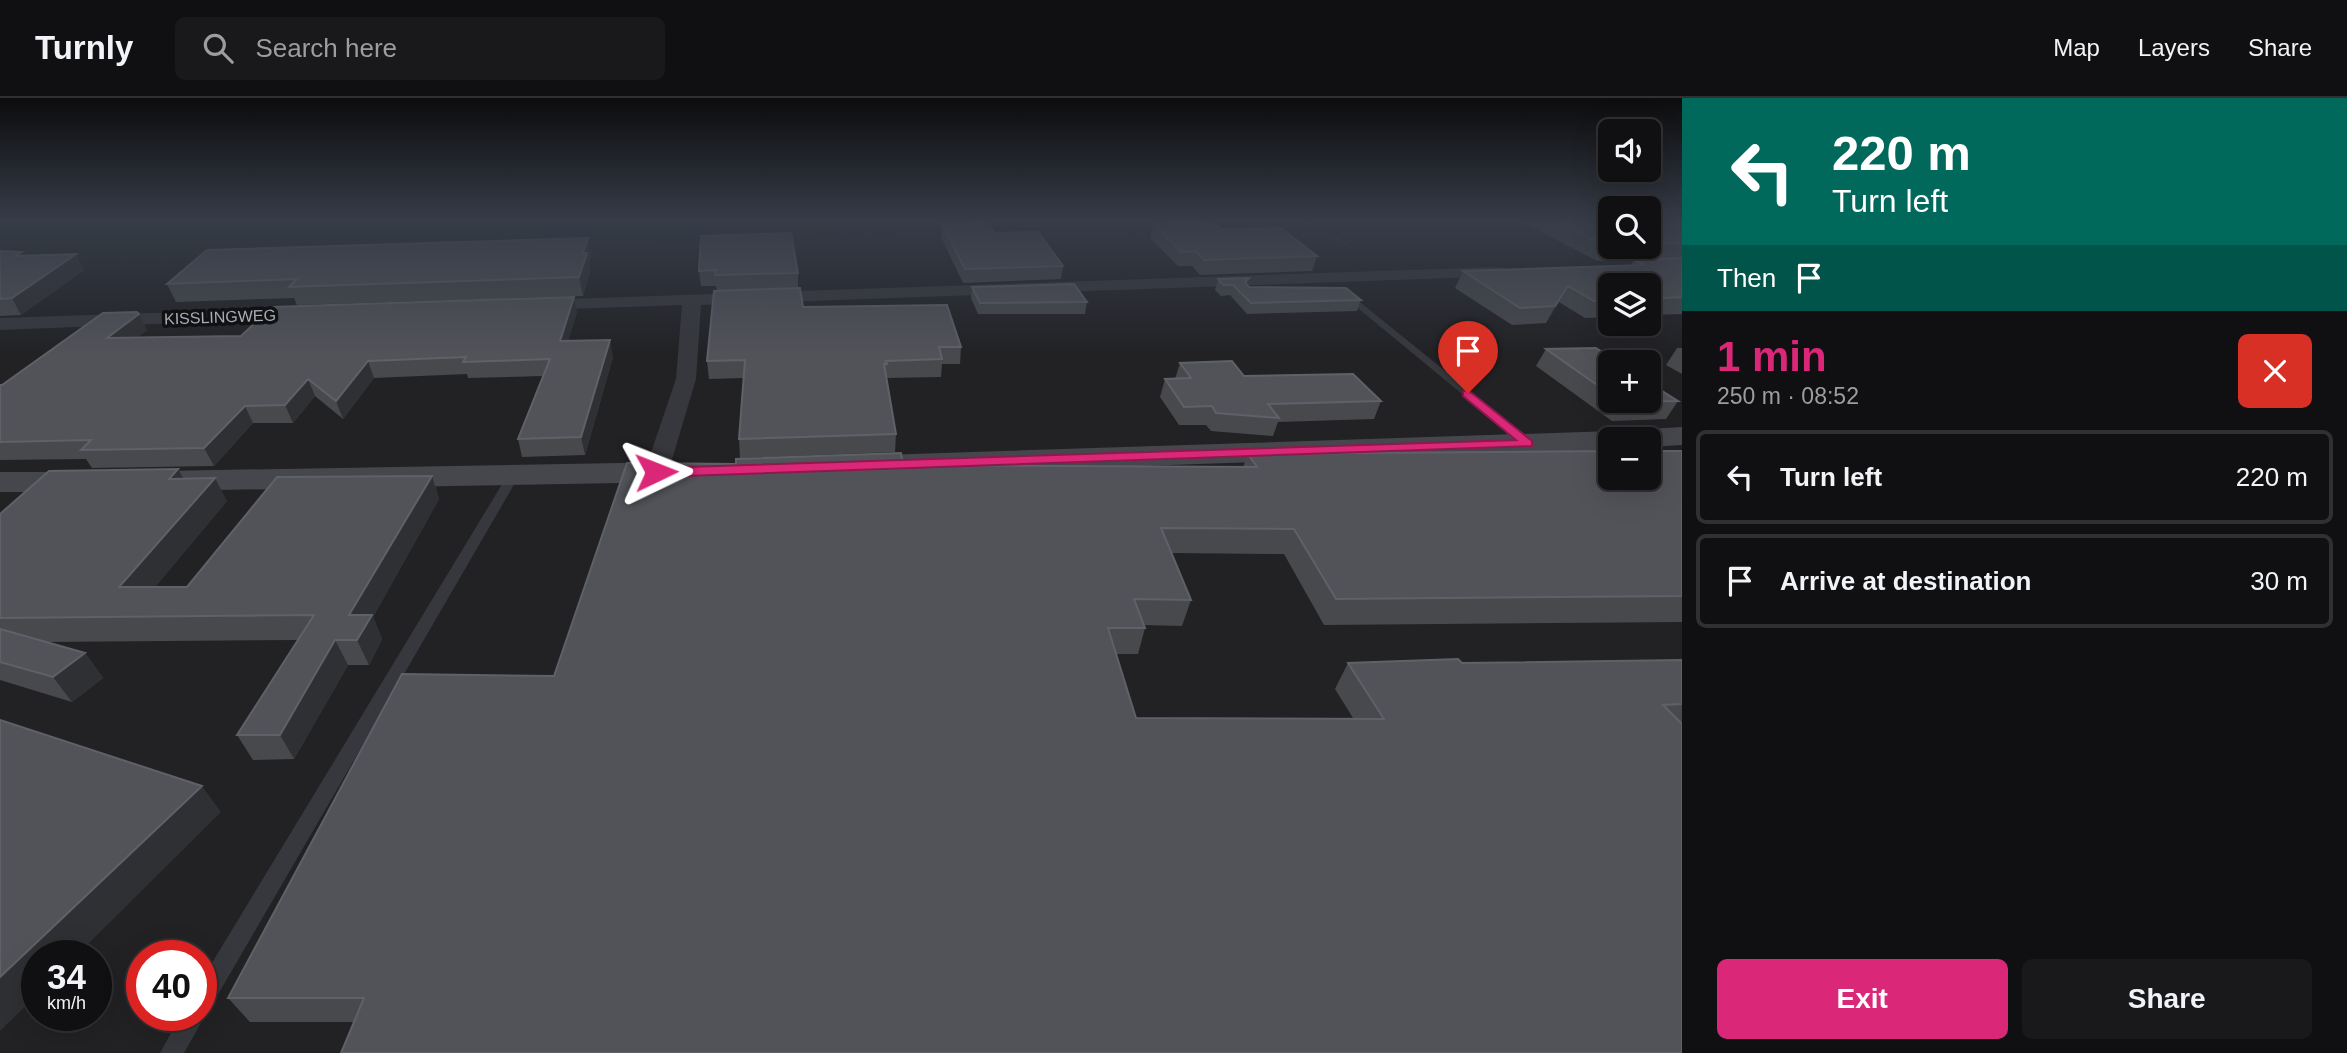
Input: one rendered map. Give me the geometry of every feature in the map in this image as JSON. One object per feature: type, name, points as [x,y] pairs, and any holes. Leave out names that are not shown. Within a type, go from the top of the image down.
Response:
[{"type":"street","points":[[526,305],[1515,271]]},
{"type":"street","points":[[656,472],[685,379],[692,299]]},
{"type":"street","name":"KISSLINGWEG","points":[[0,324],[317,313]]},
{"type":"street","points":[[1661,437],[1682,436]]},
{"type":"street","points":[[823,467],[1598,440]]},
{"type":"street","points":[[0,482],[712,471]]},
{"type":"lane","points":[[1338,291],[1352,298],[1528,443]]},
{"type":"lane","points":[[217,975],[513,476]]},
{"type":"lane","points":[[170,1053],[183,1031]]},
{"type":"shaded area","points":[[0,265],[1682,265],[1682,1053],[0,1053]]},
{"type":"building","points":[[0,265],[61,265],[12,298],[0,299]]},
{"type":"building","points":[[190,265],[583,265],[579,277],[289,287],[297,279],[167,284]]},
{"type":"building","points":[[699,265],[797,265],[798,273],[715,275],[716,270],[699,271]]},
{"type":"building","points":[[963,265],[1063,266],[965,269]]},
{"type":"building","points":[[1682,265],[1682,297],[1661,298],[1661,273],[1598,273],[1598,301],[1568,286],[1555,306],[1520,308],[1463,271]]},
{"type":"building","points":[[1249,278],[1245,282],[1249,287],[1346,288],[1361,300],[1251,303],[1233,285],[1223,285],[1218,279]]},
{"type":"building","points":[[1074,284],[1087,302],[980,303],[972,287]]},
{"type":"building","points":[[800,288],[803,307],[947,305],[961,347],[939,347],[942,359],[886,361],[887,364],[884,364],[896,434],[739,439],[745,360],[707,361],[714,291]]},
{"type":"building","points":[[574,297],[560,341],[610,340],[581,437],[518,439],[550,359],[463,362],[466,357],[368,361],[336,401],[308,379],[285,405],[245,406],[204,448],[81,450],[91,440],[0,442],[0,385],[103,313],[139,314],[107,338],[241,336],[272,307]]},
{"type":"building","points":[[1546,349],[1599,350],[1598,386]]},
{"type":"building","points":[[1232,361],[1244,376],[1353,374],[1381,401],[1268,404],[1279,418],[1216,413],[1212,406],[1184,407],[1165,379],[1191,378],[1180,363]]},
{"type":"building","points":[[1661,390],[1678,401],[1661,401]]},
{"type":"building","points":[[1598,451],[1598,490],[1661,490],[1661,451],[1682,451],[1682,596],[1336,599],[1294,529],[1161,528],[1191,600],[1134,599],[1145,628],[1108,628],[1136,718],[1384,719],[1348,663],[1458,659],[1462,663],[1682,660],[1682,704],[1663,705],[1682,724],[1682,1053],[341,1053],[364,998],[228,998],[402,674],[554,676],[627,463],[736,464],[736,459],[901,453],[903,465],[1257,467],[1248,454]]},
{"type":"building","points":[[178,469],[169,479],[215,478],[119,587],[187,587],[277,477],[432,476],[349,615],[372,615],[357,640],[335,640],[280,735],[237,735],[314,615],[0,618],[0,514],[49,471]]},
{"type":"building","points":[[0,629],[85,653],[53,677],[0,662]]},
{"type":"building","points":[[0,720],[202,786],[39,940],[21,940],[21,957],[0,977]]},
{"type":"route","points":[[656,472],[1528,443],[1468,393]]}]
